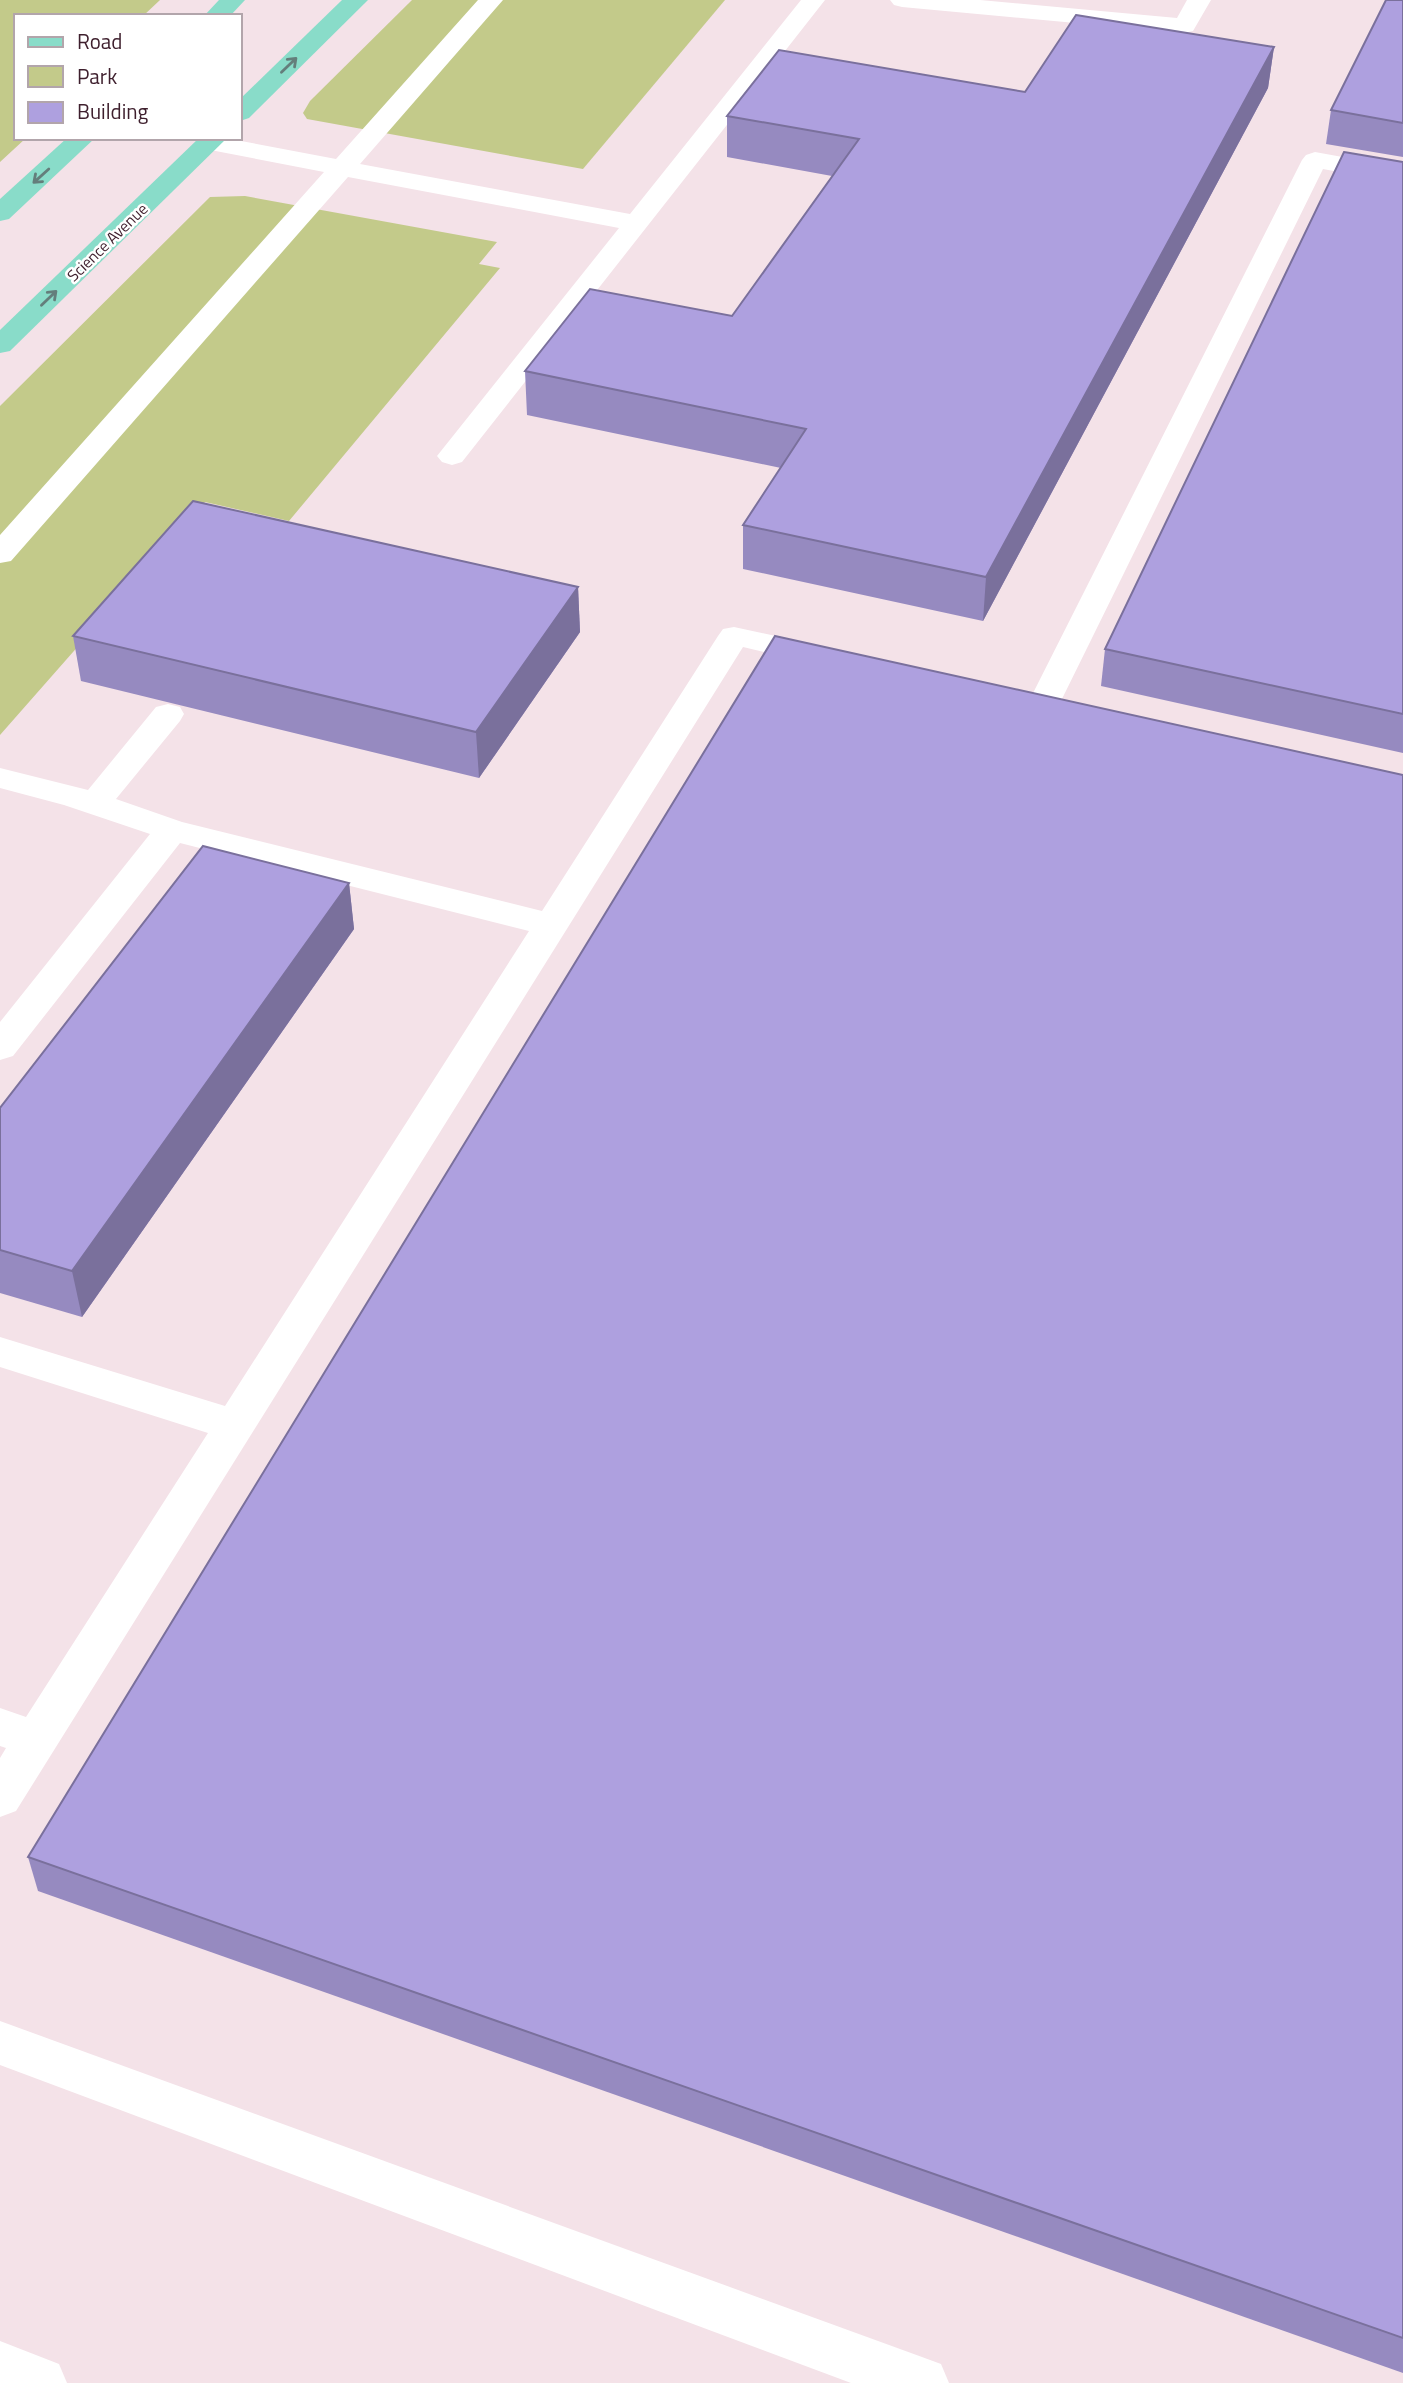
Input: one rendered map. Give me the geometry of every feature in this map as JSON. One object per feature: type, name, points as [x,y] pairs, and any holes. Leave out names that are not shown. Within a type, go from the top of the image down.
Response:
[{"type":"main road","points":[[218,14],[233,0]]},
{"type":"main road","points":[[242,111],[356,0]]},
{"type":"main road","points":[[0,213],[80,140]]},
{"type":"main road","name":"Science Avenue","points":[[0,345],[211,141]]},
{"type":"street","points":[[0,554],[491,0]]},
{"type":"street","points":[[452,456],[813,0]]},
{"type":"street","points":[[902,0],[1184,26],[1199,0]]},
{"type":"street","points":[[211,141],[636,223]]},
{"type":"street","points":[[1043,705],[1315,160],[1403,176]]},
{"type":"street","points":[[0,1797],[18,1733],[235,1425],[734,636],[855,663]]},
{"type":"street","points":[[95,803],[168,714]]},
{"type":"street","points":[[0,778],[95,803],[172,830],[551,925]]},
{"type":"street","points":[[0,1047],[172,830]]},
{"type":"street","points":[[0,1352],[235,1425]]},
{"type":"street","points":[[0,2043],[922,2383]]},
{"type":"street","points":[[0,2367],[40,2383]]},
{"type":"green space","points":[[0,0],[160,0],[145,14],[14,14],[14,140],[24,140],[0,162]]},
{"type":"green space","points":[[412,0],[725,0],[583,169],[307,119],[303,113],[310,101]]},
{"type":"green space","points":[[245,196],[497,242],[479,264],[500,268],[289,521],[205,502],[0,735],[0,406],[210,197]]},
{"type":"building","points":[[1386,0],[1403,0],[1403,123],[1331,110]]},
{"type":"building","points":[[1076,15],[1274,47],[986,577],[743,525],[806,429],[525,371],[590,289],[732,316],[859,139],[727,116],[779,50],[1025,92]]},
{"type":"building","points":[[1344,152],[1403,162],[1403,714],[1105,649]]},
{"type":"building","points":[[193,501],[578,587],[476,732],[73,636]]},
{"type":"building","points":[[775,636],[1403,775],[1403,2338],[28,1857]]},
{"type":"building","points":[[203,846],[349,883],[72,1271],[0,1250],[0,1108]]}]
